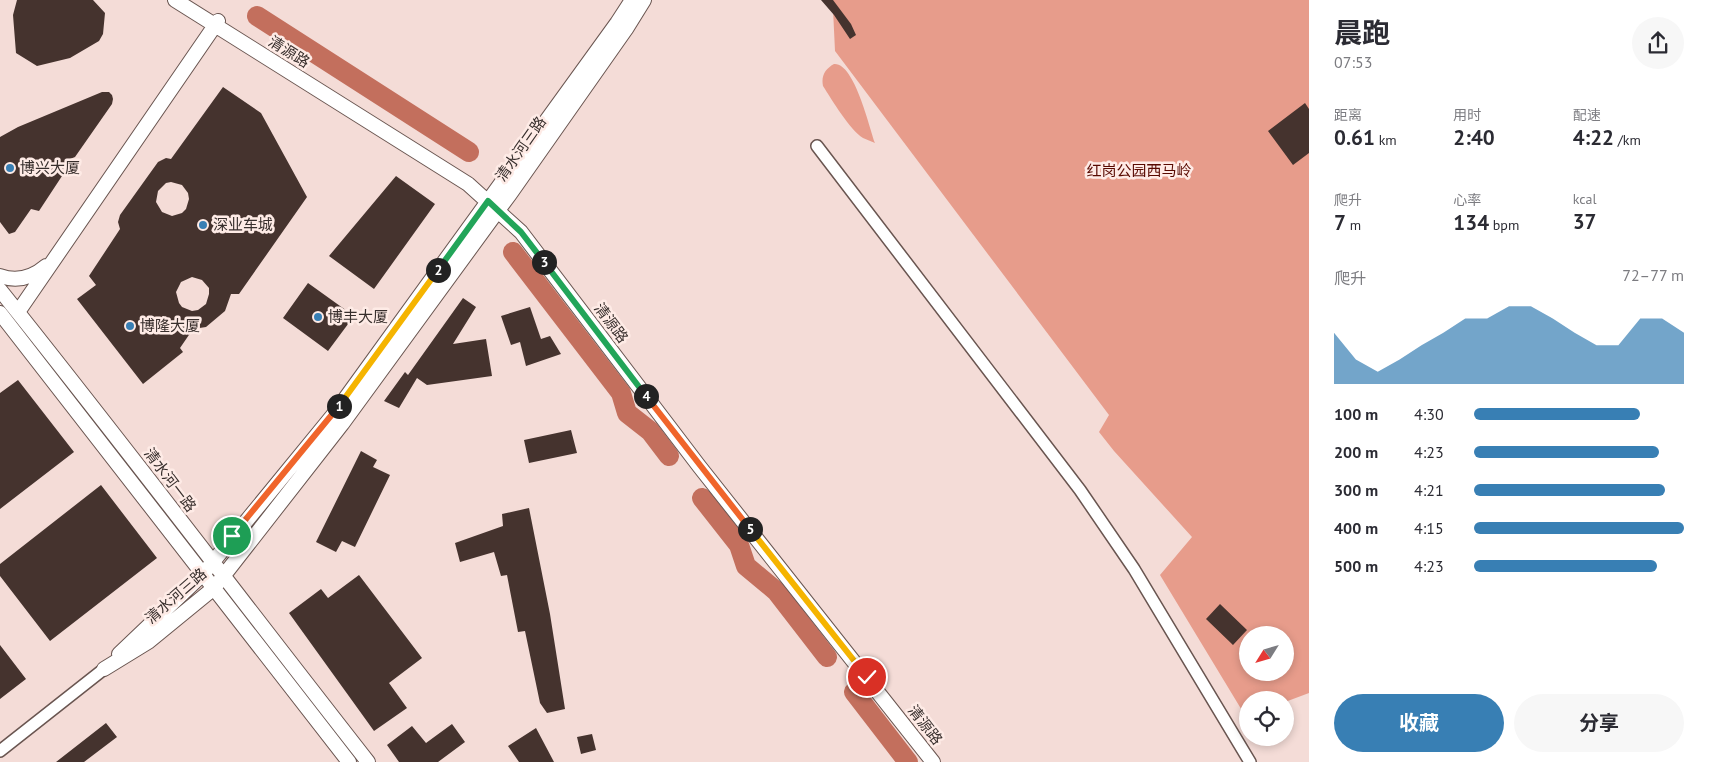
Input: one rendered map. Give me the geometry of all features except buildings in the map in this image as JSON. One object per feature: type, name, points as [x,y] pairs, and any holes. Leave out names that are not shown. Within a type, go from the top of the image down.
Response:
[{"type":"street","name":"清源路","points":[[175,0],[473,178],[521,232],[699,466],[934,762]]},
{"type":"street","name":"清源路","points":[[185,0],[216,23]]},
{"type":"street","name":"清水河三路","points":[[0,751],[104,669],[148,642],[214,588],[342,424],[495,203],[632,0]]},
{"type":"street","name":"清水河三路","points":[[104,669],[136,636],[203,574],[334,414],[626,29],[644,0]]},
{"type":"street","points":[[2,320],[18,312],[216,23]]},
{"type":"street","points":[[817,146],[1080,490],[1134,569],[1250,762]]},
{"type":"street","name":"清源路","points":[[495,203],[526,228],[704,462],[942,762]]},
{"type":"street","points":[[0,276],[9,280],[24,279],[42,270],[52,261]]},
{"type":"street","name":"清水河一路","points":[[0,290],[108,426],[368,762]]},
{"type":"street","name":"清水河一路","points":[[2,320],[349,762]]},
{"type":"green space","name":"红岗公园西马岭","points":[[825,0],[1309,0],[1309,693],[1294,699],[1294,691],[1239,691],[1239,705],[1160,575],[1192,537],[1099,432],[1109,415],[835,51],[833,9]]},
{"type":"green space","points":[[834,64],[841,66],[848,73],[854,84],[865,110],[875,143],[858,134],[823,86],[824,73]]},
{"type":"waterway","points":[[257,16],[469,152]]},
{"type":"waterway","points":[[513,252],[621,393],[627,413],[650,431],[669,456]]},
{"type":"waterway","points":[[702,498],[739,545],[746,566],[776,591],[827,657]]},
{"type":"waterway","points":[[854,692],[908,762]]},
{"type":"place","name":"博兴大厦","points":[[10,168]]},
{"type":"place","name":"深业车城","points":[[203,225]]},
{"type":"place","name":"博丰大厦","points":[[318,317]]},
{"type":"place","name":"博隆大厦","points":[[130,326]]},
{"type":"route","points":[[232,536],[334,414],[488,201],[521,232],[699,466],[867,677]]}]
